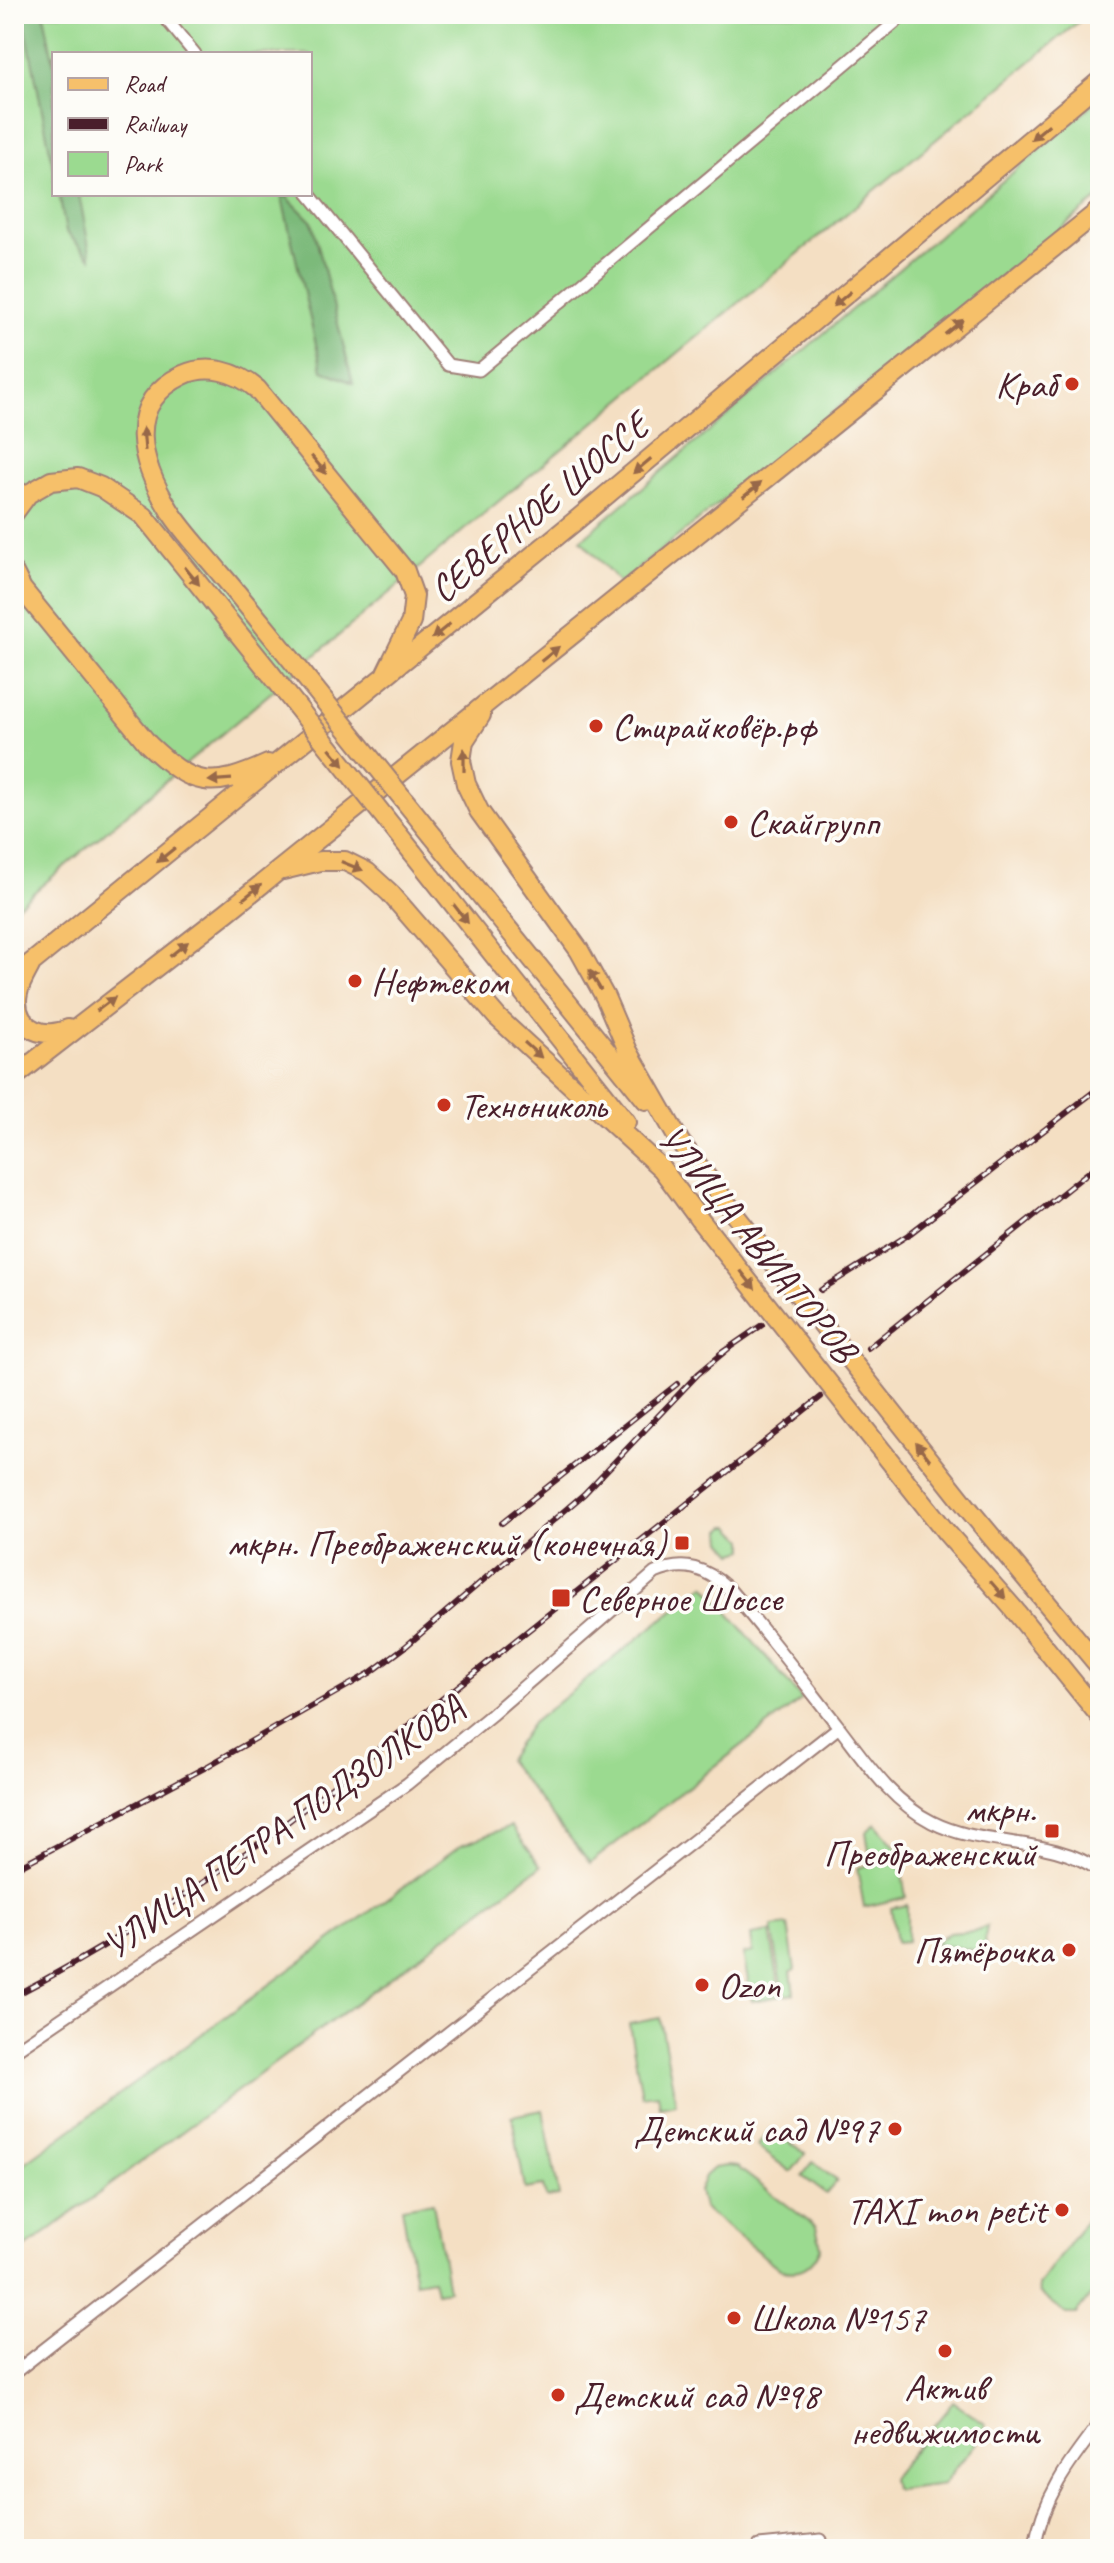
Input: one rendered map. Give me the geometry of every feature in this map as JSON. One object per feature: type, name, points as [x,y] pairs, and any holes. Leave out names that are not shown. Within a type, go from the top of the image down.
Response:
[{"type":"main road","name":"СЕВЕРНОЕ ШОССЕ","points":[[14,977],[383,679],[805,331],[1100,81]]},
{"type":"main road","points":[[14,1077],[277,872],[1100,210]]},
{"type":"main road","points":[[383,679],[411,622],[414,596],[405,571],[257,389],[242,377],[217,370],[191,371],[167,383],[147,404],[141,432],[147,463],[170,511],[680,1142]]},
{"type":"main road","points":[[14,513],[28,494],[51,481],[78,478],[101,487],[144,516],[662,1169]]},
{"type":"main road","points":[[14,573],[22,589],[148,744],[178,770],[190,777],[211,782],[233,779],[292,753]]},
{"type":"main road","name":"УЛИЦА АВИАТОРОВ","points":[[489,702],[464,741],[461,761],[466,784],[479,811],[579,950],[605,997],[628,1051],[680,1142],[971,1512],[1100,1667]]},
{"type":"main road","name":"УЛИЦА АВИАТОРОВ","points":[[277,872],[320,861],[345,861],[367,872],[390,893],[497,1017],[662,1169],[946,1532],[1012,1607],[1100,1716]]},
{"type":"main road","points":[[32,963],[20,985],[17,1002],[20,1016],[29,1027],[40,1034],[55,1035],[82,1023]]},
{"type":"street","points":[[162,14],[193,52]]},
{"type":"street","points":[[311,196],[448,365],[479,370],[905,14]]},
{"type":"street","name":"УЛИЦА ПЕТРА ПОДЗОЛКОВА","points":[[14,2051],[407,1784],[655,1573],[670,1566],[699,1568],[729,1589],[892,1794],[908,1808],[933,1823],[964,1834],[1069,1854],[1100,1871]]},
{"type":"street","points":[[14,2373],[839,1727]]},
{"type":"street","points":[[1034,2549],[1048,2500],[1060,2476],[1100,2423]]},
{"type":"street","points":[[759,2546],[821,2540]]},
{"type":"green space","points":[[14,14],[1088,14],[458,535],[14,909]]},
{"type":"green space","points":[[23,14],[44,14],[52,55],[52,161]]},
{"type":"green space","points":[[1100,98],[1100,197],[620,583],[581,540]]},
{"type":"green space","points":[[59,196],[79,196],[91,258],[66,232]]},
{"type":"green space","points":[[281,196],[286,196],[312,222],[353,383],[322,370]]},
{"type":"green space","points":[[731,1526],[745,1540],[745,1550],[734,1553],[723,1541],[722,1530]]},
{"type":"green space","points":[[705,1585],[802,1699],[590,1863],[507,1760],[532,1723]]},
{"type":"green space","points":[[876,1824],[897,1849],[906,1852],[905,1858],[869,1851],[866,1832]]},
{"type":"green space","points":[[511,1826],[541,1866],[25,2248],[14,2232],[14,2171],[461,1845]]},
{"type":"green space","points":[[870,1855],[878,1857],[880,1865],[900,1862],[906,1897],[864,1907],[857,1868],[871,1864]]},
{"type":"green space","points":[[907,1905],[907,1942],[896,1943],[891,1908]]},
{"type":"green space","points":[[788,1925],[795,1970],[791,1972],[794,1994],[784,1996],[772,1927]]},
{"type":"green space","points":[[987,1926],[987,1952],[934,1944],[949,1933],[974,1931]]},
{"type":"green space","points":[[770,1932],[781,1996],[752,2001],[743,1954],[753,1952],[751,1935]]},
{"type":"green space","points":[[660,2018],[676,2104],[660,2107],[658,2094],[642,2096],[629,2024]]},
{"type":"green space","points":[[543,2110],[559,2196],[546,2198],[543,2186],[525,2189],[512,2116]]},
{"type":"green space","points":[[771,2128],[805,2154],[791,2172],[757,2146]]},
{"type":"green space","points":[[813,2162],[837,2181],[826,2194],[802,2176]]},
{"type":"green space","points":[[737,2167],[816,2227],[821,2247],[810,2264],[794,2271],[780,2269],[703,2208],[699,2191],[705,2176],[714,2168]]},
{"type":"green space","points":[[433,2202],[448,2290],[436,2292],[433,2279],[415,2282],[402,2207]]},
{"type":"green space","points":[[1100,2206],[1100,2283],[1076,2314],[1066,2314],[1039,2293],[1038,2286],[1096,2207]]},
{"type":"green space","points":[[953,2402],[985,2424],[985,2432],[943,2484],[893,2488],[891,2478]]},
{"type":"railway","points":[[821,1290],[908,1235],[1100,1087]]},
{"type":"railway","points":[[868,1348],[1100,1163]]},
{"type":"railway","points":[[720,1354],[762,1325]]},
{"type":"railway","points":[[14,1869],[206,1767],[370,1673],[405,1647],[584,1494],[698,1374],[729,1348]]},
{"type":"railway","points":[[502,1523],[677,1384]]},
{"type":"railway","points":[[14,1996],[148,1919],[275,1832],[821,1397]]},
{"type":"place","name":"Краб","points":[[1072,384]]},
{"type":"place","name":"Стирайковёр.рф","points":[[596,726]]},
{"type":"place","name":"Скайгрупп","points":[[731,822]]},
{"type":"place","name":"Нефтеком","points":[[355,981]]},
{"type":"place","name":"Технониколь","points":[[444,1105]]},
{"type":"place","name":"мкрн. Преображенский (конечная)","points":[[682,1543]]},
{"type":"place","name":"Северное Шоссе","points":[[561,1598]]},
{"type":"place","name":"мкрн. Преображенский","points":[[1052,1831]]},
{"type":"place","name":"Пятёрочка","points":[[1069,1950]]},
{"type":"place","name":"Ozon","points":[[702,1985]]},
{"type":"place","name":"Детский сад №97","points":[[895,2129]]},
{"type":"place","name":"TAXI mon petit","points":[[1062,2210]]},
{"type":"place","name":"Школа №157","points":[[734,2318]]},
{"type":"place","name":"Актив недвижимости","points":[[945,2351]]},
{"type":"place","name":"Детский сад №98","points":[[558,2395]]}]
